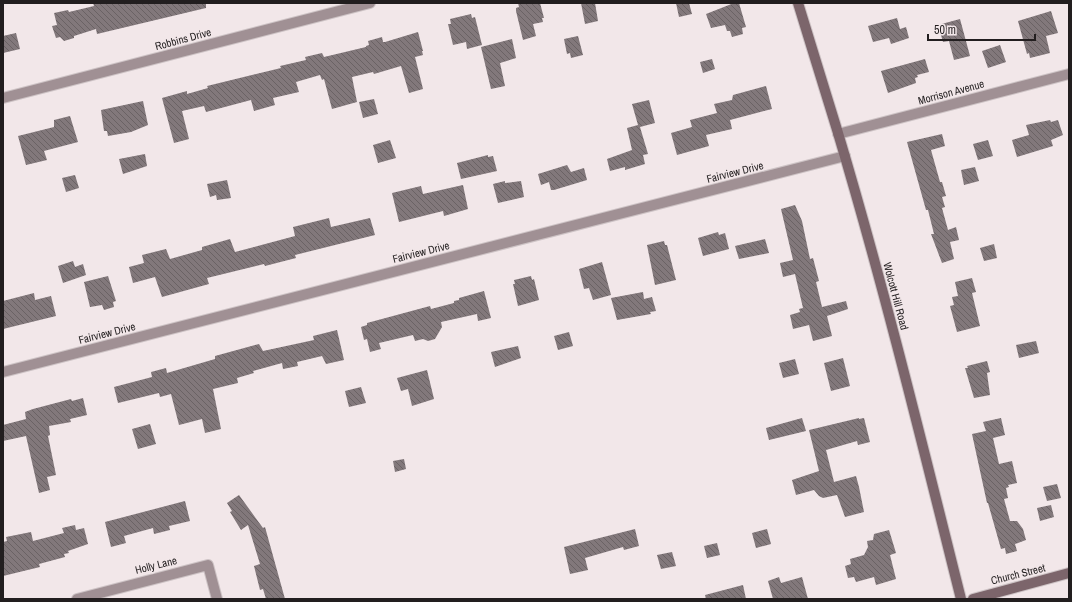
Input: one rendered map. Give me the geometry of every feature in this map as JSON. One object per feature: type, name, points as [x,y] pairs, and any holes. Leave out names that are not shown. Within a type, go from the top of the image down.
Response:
[{"type":"street","name":"Robbins Drive","points":[[3,98],[370,3]]},
{"type":"street","name":"Wolcott Hill Road","points":[[798,3],[845,156],[904,370],[961,599]]},
{"type":"street","name":"Morrison Avenue","points":[[838,134],[1069,74]]},
{"type":"street","name":"Fairview Drive","points":[[3,372],[845,156]]},
{"type":"street","name":"Holly Lane","points":[[77,599],[208,565],[217,599]]},
{"type":"street","name":"Church Street","points":[[973,599],[1069,573]]},
{"type":"building","points":[[93,3],[206,3],[206,8],[97,34],[96,29],[64,41],[60,37],[56,38],[52,26],[57,25],[54,13],[68,10],[69,12],[94,6]]},
{"type":"building","points":[[518,3],[540,3],[544,18],[542,18],[543,22],[533,24],[536,36],[523,40],[516,11],[516,8],[519,7]]},
{"type":"building","points":[[581,3],[595,3],[598,21],[585,24]]},
{"type":"building","points":[[676,3],[689,3],[692,14],[679,17]]},
{"type":"building","points":[[734,3],[739,3],[746,27],[742,28],[743,34],[732,37],[730,31],[727,31],[725,25],[711,28],[706,14]]},
{"type":"building","points":[[1051,11],[1058,33],[1046,36],[1050,53],[1030,58],[1029,53],[1027,54],[1018,21]]},
{"type":"building","points":[[471,14],[472,18],[475,17],[482,45],[467,49],[466,42],[453,45],[448,24],[451,24],[450,19]]},
{"type":"building","points":[[897,18],[900,29],[906,27],[909,38],[891,44],[889,38],[873,42],[868,26]]},
{"type":"building","points":[[960,19],[970,56],[954,60],[949,41],[943,42],[938,25]]},
{"type":"building","points":[[418,32],[423,55],[415,57],[423,89],[409,93],[401,66],[374,74],[373,72],[352,77],[357,102],[332,109],[324,79],[322,80],[320,75],[296,82],[299,92],[273,98],[275,105],[254,111],[251,100],[206,112],[204,106],[182,111],[189,139],[174,143],[162,98],[187,91],[187,94],[208,88],[207,86],[281,68],[280,66],[306,60],[305,57],[322,53],[324,57],[366,47],[369,45],[368,41],[382,37],[383,42],[385,42]]},
{"type":"building","points":[[16,33],[20,49],[3,53],[3,36]]},
{"type":"building","points":[[578,36],[583,55],[571,58],[570,53],[567,54],[564,39]]},
{"type":"building","points":[[512,39],[516,58],[500,63],[505,86],[491,89],[481,47]]},
{"type":"building","points":[[1000,45],[1006,62],[988,68],[982,51]]},
{"type":"building","points":[[712,59],[715,69],[703,73],[700,62]]},
{"type":"building","points":[[925,59],[929,72],[917,75],[918,77],[915,78],[916,83],[888,93],[881,71]]},
{"type":"building","points":[[766,86],[772,109],[730,120],[732,129],[706,135],[709,146],[677,155],[671,133],[692,127],[690,120],[717,113],[714,104],[732,100],[733,95]]},
{"type":"building","points":[[374,99],[378,114],[363,118],[359,102]]},
{"type":"building","points":[[649,100],[655,123],[640,127],[648,154],[643,155],[645,164],[625,170],[625,167],[610,171],[607,159],[632,150],[627,128],[638,125],[632,104]]},
{"type":"building","points":[[143,101],[148,125],[131,132],[108,136],[107,131],[104,131],[101,110]]},
{"type":"building","points":[[70,116],[78,142],[44,151],[47,160],[26,165],[18,136],[54,127],[54,120]]},
{"type":"building","points":[[1050,120],[1051,122],[1058,120],[1063,135],[1051,140],[1053,146],[1017,157],[1012,140],[1029,135],[1026,125]]},
{"type":"building","points":[[942,134],[945,146],[931,150],[940,182],[942,182],[946,196],[942,197],[945,207],[942,208],[948,230],[956,227],[959,240],[950,242],[954,259],[942,263],[931,234],[934,234],[928,210],[926,210],[907,142]]},
{"type":"building","points":[[390,140],[396,158],[378,163],[373,145]]},
{"type":"building","points":[[988,140],[993,156],[978,160],[973,144]]},
{"type":"building","points":[[145,154],[147,166],[123,174],[119,159]]},
{"type":"building","points":[[488,155],[488,157],[493,156],[497,171],[461,179],[457,163]]},
{"type":"building","points":[[567,165],[571,172],[584,168],[587,180],[554,190],[551,190],[549,182],[541,185],[538,174]]},
{"type":"building","points":[[975,167],[979,181],[964,185],[961,170]]},
{"type":"building","points":[[75,175],[79,188],[66,192],[62,178]]},
{"type":"building","points":[[227,180],[231,198],[217,200],[216,195],[210,197],[207,184]]},
{"type":"building","points":[[505,181],[505,183],[521,181],[524,197],[498,203],[493,184]]},
{"type":"building","points":[[463,185],[468,209],[444,216],[443,211],[399,222],[392,193],[421,186],[423,194]]},
{"type":"building","points":[[795,205],[802,221],[810,259],[813,258],[819,281],[816,282],[822,307],[846,301],[848,309],[827,316],[832,336],[813,341],[809,325],[793,329],[790,315],[800,312],[799,309],[803,308],[795,274],[783,277],[780,263],[793,260],[781,209]]},
{"type":"building","points":[[329,218],[331,227],[370,218],[375,235],[295,255],[296,258],[265,266],[264,264],[207,278],[209,284],[162,297],[155,277],[133,283],[129,267],[144,263],[142,255],[166,249],[170,259],[202,250],[202,247],[230,239],[235,252],[295,236],[293,227]]},
{"type":"building","points":[[718,232],[719,235],[725,233],[729,249],[703,256],[698,238]]},
{"type":"building","points":[[765,239],[769,253],[739,259],[735,246]]},
{"type":"building","points":[[664,241],[665,245],[667,245],[676,280],[655,285],[647,245]]},
{"type":"building","points":[[994,244],[997,258],[984,261],[980,248]]},
{"type":"building","points":[[73,261],[75,267],[83,264],[86,275],[63,283],[58,266]]},
{"type":"building","points":[[602,262],[611,295],[593,300],[589,288],[584,289],[579,269]]},
{"type":"building","points":[[108,276],[116,301],[113,302],[114,307],[104,310],[102,305],[90,307],[84,282]]},
{"type":"building","points":[[531,276],[532,280],[534,279],[539,300],[518,306],[513,284],[515,284],[514,280]]},
{"type":"building","points":[[972,278],[976,292],[972,293],[980,326],[957,332],[950,306],[954,305],[952,297],[958,296],[955,282]]},
{"type":"building","points":[[484,291],[491,318],[478,321],[477,314],[441,322],[442,327],[435,339],[428,341],[423,339],[415,341],[413,335],[379,343],[381,349],[370,352],[367,339],[364,340],[361,327],[367,325],[367,323],[430,306],[431,309],[454,303],[454,301],[459,300],[459,298]]},
{"type":"building","points":[[643,292],[644,299],[652,297],[656,311],[650,312],[651,314],[617,320],[611,298]]},
{"type":"building","points":[[34,293],[35,300],[51,296],[56,316],[3,329],[3,301]]},
{"type":"building","points":[[337,330],[344,360],[326,364],[322,356],[297,362],[298,366],[283,369],[282,363],[253,371],[254,373],[237,378],[238,383],[213,389],[221,429],[205,433],[202,419],[179,425],[171,394],[160,397],[159,393],[118,403],[114,387],[152,377],[151,372],[166,368],[167,373],[215,359],[215,356],[259,344],[263,351],[314,340],[313,336]]},
{"type":"building","points":[[569,332],[573,346],[558,350],[554,336]]},
{"type":"building","points":[[1036,341],[1039,353],[1019,358],[1016,345]]},
{"type":"building","points":[[518,346],[521,358],[495,367],[491,352]]},
{"type":"building","points":[[843,358],[850,386],[831,391],[824,363]]},
{"type":"building","points":[[795,359],[799,374],[783,378],[779,363]]},
{"type":"building","points":[[987,361],[990,372],[987,373],[990,395],[974,398],[965,368],[968,368],[967,366]]},
{"type":"building","points":[[427,370],[434,399],[412,406],[408,389],[401,391],[397,378]]},
{"type":"building","points":[[361,387],[366,403],[349,407],[345,391]]},
{"type":"building","points":[[83,398],[87,415],[70,419],[71,422],[49,426],[50,435],[48,436],[56,475],[47,477],[50,490],[39,493],[26,436],[3,441],[3,425],[26,419],[25,412],[33,409],[71,399],[72,401]]},
{"type":"building","points":[[802,418],[806,431],[769,440],[766,428]]},
{"type":"building","points":[[864,418],[870,442],[858,445],[857,441],[826,450],[834,482],[856,476],[864,512],[845,517],[837,495],[823,498],[814,490],[796,495],[792,480],[819,471],[809,430]]},
{"type":"building","points":[[1001,418],[1005,435],[993,438],[999,464],[1012,461],[1017,483],[1008,485],[1009,487],[1006,488],[1008,498],[1004,499],[1010,521],[1017,521],[1023,529],[1026,540],[1015,544],[1017,551],[1006,554],[1005,548],[1001,549],[987,503],[972,434],[986,431],[983,422]]},
{"type":"building","points":[[150,424],[156,444],[138,449],[132,429]]},
{"type":"building","points":[[404,459],[406,469],[395,472],[393,461]]},
{"type":"building","points":[[1057,484],[1061,498],[1047,501],[1043,487]]},
{"type":"building","points":[[239,495],[263,528],[265,527],[285,599],[266,599],[263,589],[260,590],[254,566],[260,564],[248,525],[241,530],[230,512],[232,511],[227,503]]},
{"type":"building","points":[[185,501],[190,521],[169,526],[170,530],[154,534],[153,528],[124,536],[126,543],[111,547],[105,522]]},
{"type":"building","points":[[1051,505],[1054,517],[1040,521],[1037,508]]},
{"type":"building","points":[[75,525],[76,530],[84,528],[88,544],[68,551],[69,553],[64,554],[65,557],[39,564],[40,567],[3,576],[3,542],[7,541],[6,537],[31,532],[33,541],[64,533],[62,528]]},
{"type":"building","points":[[635,529],[639,546],[624,550],[623,547],[585,558],[588,570],[570,574],[564,547]]},
{"type":"building","points":[[767,529],[771,544],[756,548],[752,533]]},
{"type":"building","points":[[889,530],[896,553],[890,555],[896,579],[876,585],[874,577],[856,582],[854,577],[848,578],[845,566],[851,564],[850,559],[864,555],[868,547],[867,541],[873,540],[874,534]]},
{"type":"building","points":[[717,543],[720,555],[707,558],[704,546]]},
{"type":"building","points":[[672,552],[676,566],[661,569],[657,555]]},
{"type":"building","points":[[779,577],[781,583],[802,577],[808,599],[773,599],[768,581]]},
{"type":"building","points":[[743,585],[746,599],[706,599],[705,595]]}]
